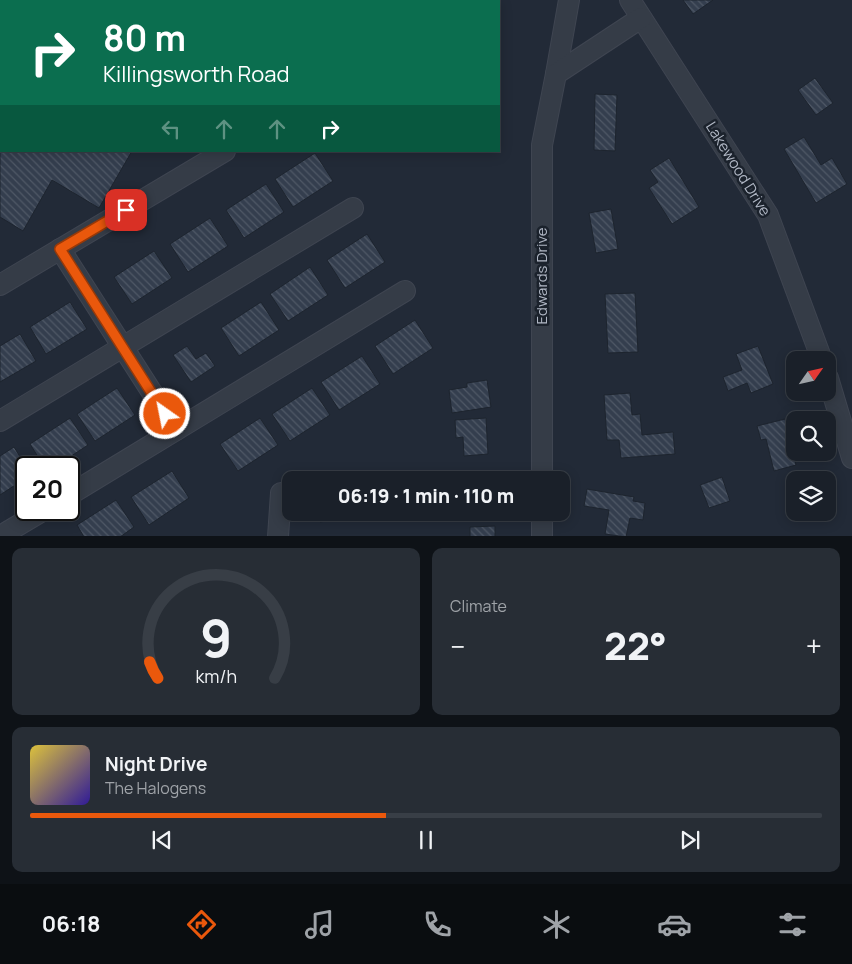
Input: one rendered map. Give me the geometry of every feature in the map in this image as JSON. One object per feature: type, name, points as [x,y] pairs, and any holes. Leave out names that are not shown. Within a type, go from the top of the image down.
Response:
[{"type":"street","name":"Edwards Drive","points":[[542,471],[542,145],[569,0]]},
{"type":"street","name":"Lakewood Drive","points":[[630,0],[768,215],[819,351]]},
{"type":"street","points":[[556,74],[642,18]]},
{"type":"street","points":[[0,285],[223,152]]},
{"type":"street","points":[[0,421],[353,208]]},
{"type":"street","points":[[60,249],[176,430]]},
{"type":"street","points":[[80,488],[405,291]]},
{"type":"street","points":[[835,401],[852,458]]},
{"type":"street","points":[[278,536],[281,493]]},
{"type":"street","points":[[8,532],[26,521]]},
{"type":"street","points":[[542,521],[542,536]]},
{"type":"building","points":[[683,0],[713,0],[693,14]]},
{"type":"building","points":[[815,78],[833,103],[816,115],[798,90]]},
{"type":"building","points":[[595,94],[617,95],[615,151],[594,150]]},
{"type":"building","points":[[804,137],[821,165],[832,158],[847,184],[816,203],[784,149]]},
{"type":"building","points":[[0,152],[131,152],[99,208],[52,180],[23,231],[0,217]]},
{"type":"building","points":[[315,153],[333,181],[293,207],[275,179]]},
{"type":"building","points":[[669,158],[699,207],[672,224],[649,188],[658,182],[650,170]]},
{"type":"building","points":[[266,184],[284,212],[244,238],[226,210]]},
{"type":"building","points":[[611,209],[618,249],[596,253],[589,213]]},
{"type":"building","points":[[210,218],[228,246],[188,272],[170,244]]},
{"type":"building","points":[[367,234],[385,262],[345,288],[327,260]]},
{"type":"building","points":[[154,251],[172,278],[132,304],[114,277]]},
{"type":"building","points":[[310,267],[328,295],[288,321],[270,294]]},
{"type":"building","points":[[635,293],[638,352],[608,353],[605,294]]},
{"type":"building","points":[[70,302],[87,329],[46,354],[30,327]]},
{"type":"building","points":[[261,302],[279,330],[239,356],[221,328]]},
{"type":"building","points":[[415,320],[433,348],[393,374],[375,346]]},
{"type":"building","points":[[20,334],[36,361],[0,382],[0,346]]},
{"type":"building","points":[[187,346],[196,359],[206,353],[215,366],[191,382],[173,355]]},
{"type":"building","points":[[758,346],[773,384],[751,393],[747,383],[728,391],[723,377],[742,370],[736,354]]},
{"type":"building","points":[[362,356],[380,384],[339,410],[321,382]]},
{"type":"building","points":[[487,380],[491,407],[452,413],[449,390],[467,387],[467,383]]},
{"type":"building","points":[[117,388],[135,415],[95,441],[77,414]]},
{"type":"building","points":[[312,388],[330,415],[290,441],[272,414]]},
{"type":"building","points":[[630,393],[632,415],[640,414],[642,435],[673,432],[675,454],[621,458],[619,440],[607,440],[604,395]]},
{"type":"building","points":[[70,418],[88,445],[71,456],[38,456],[30,444]]},
{"type":"building","points":[[260,418],[278,445],[238,471],[220,444]]},
{"type":"building","points":[[486,418],[488,454],[464,456],[463,437],[456,438],[455,420]]},
{"type":"building","points":[[785,419],[786,461],[795,461],[796,465],[774,471],[766,439],[761,440],[757,426]]},
{"type":"building","points":[[14,447],[20,456],[15,456],[15,485],[0,495],[0,456]]},
{"type":"building","points":[[172,471],[189,498],[149,525],[131,497]]},
{"type":"building","points":[[722,477],[730,501],[709,508],[700,485]]},
{"type":"building","points":[[587,489],[634,497],[633,501],[645,503],[643,520],[630,518],[626,536],[605,534],[609,510],[584,506]]},
{"type":"building","points":[[116,500],[134,527],[121,536],[83,536],[77,525]]},
{"type":"building","points":[[495,526],[495,536],[470,536],[470,527]]},
{"type":"route","points":[[126,210],[60,249],[165,414]]}]
